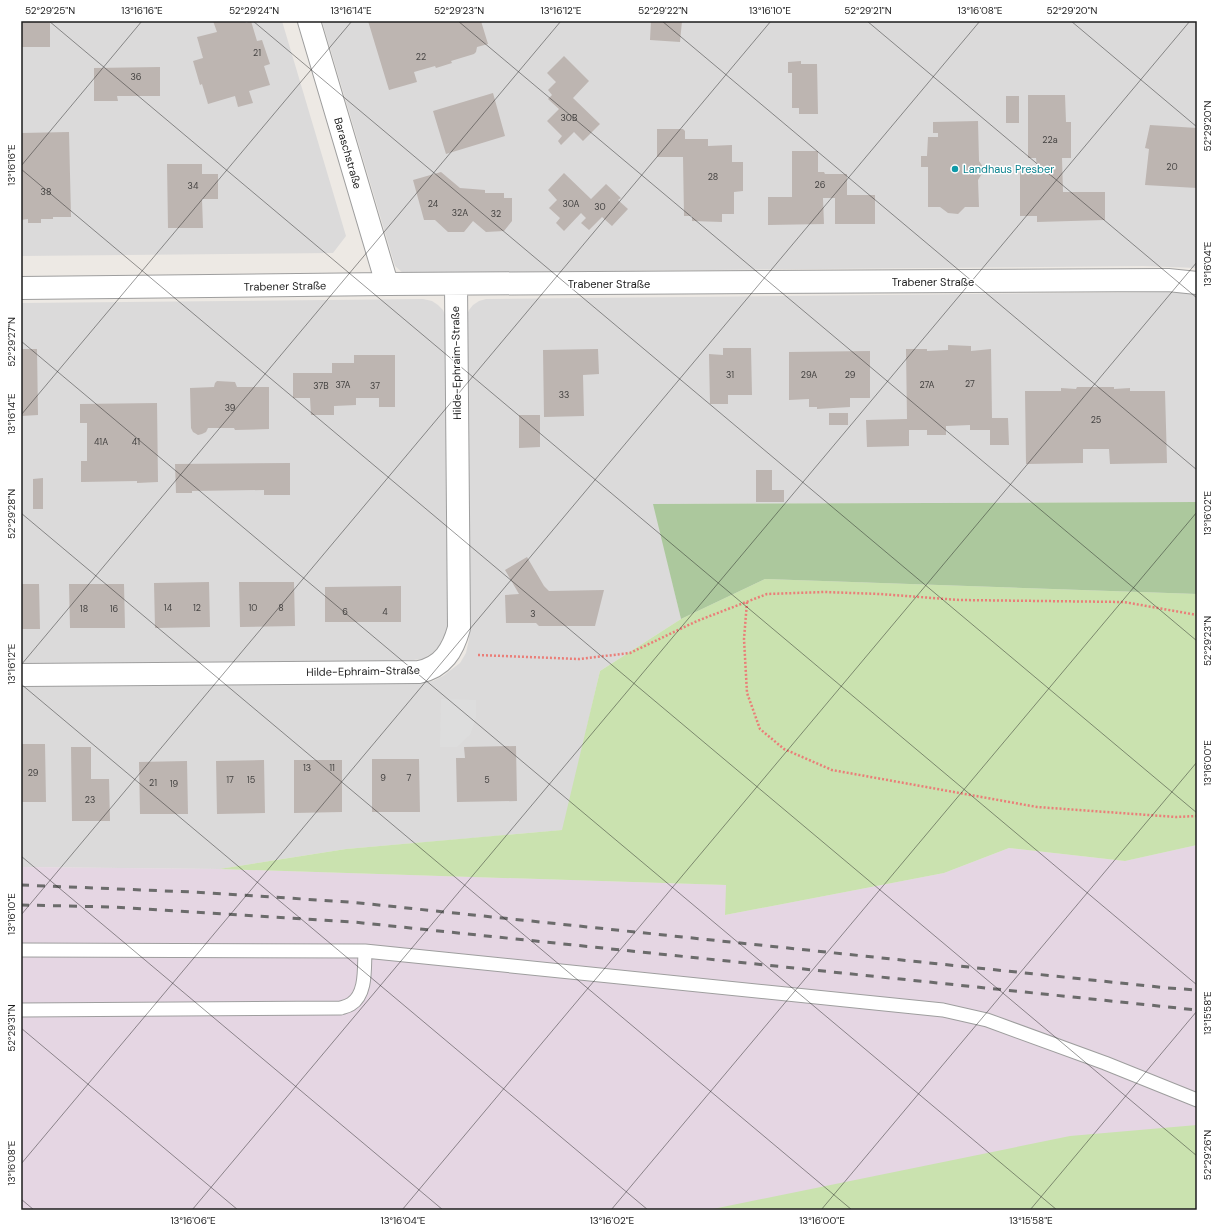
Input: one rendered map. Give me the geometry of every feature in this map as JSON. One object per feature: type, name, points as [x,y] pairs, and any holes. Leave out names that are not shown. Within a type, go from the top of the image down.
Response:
[{"type":"street","name":"Baraschstraße","points":[[309,21],[387,284]]},
{"type":"street","name":"Trabener Straße","points":[[21,288],[387,284],[456,285],[1160,280],[1197,283]]},
{"type":"street","name":"Hilde-Ephraim-Straße","points":[[21,675],[419,672],[430,670],[439,663],[448,654],[455,642],[459,628],[456,285]]},
{"type":"lane","points":[[21,950],[365,951],[943,1010],[987,1020],[1105,1063],[1197,1100]]},
{"type":"lane","points":[[21,1010],[342,1008],[351,1004],[358,996],[363,985],[365,951]]},
{"type":"path","points":[[477,655],[579,659],[630,653],[697,621],[767,594],[824,592],[880,594],[959,600],[1124,602],[1197,615]]},
{"type":"path","points":[[747,602],[744,639],[747,693],[760,729],[784,749],[832,770],[1037,807],[1197,816]]},
{"type":"shaded area","points":[[21,21],[282,21],[346,236],[333,253],[21,256]]},
{"type":"shaded area","points":[[322,21],[1197,21],[1197,268],[1143,266],[403,273],[395,266]]},
{"type":"shaded area","points":[[1169,292],[1197,294],[1197,502],[654,504],[681,619],[600,671],[563,830],[346,849],[219,869],[21,867],[21,686],[424,682],[433,681],[443,676],[460,663],[466,653],[469,639],[467,315],[473,305],[479,301],[486,299]]},
{"type":"shaded area","points":[[423,299],[432,301],[438,305],[443,310],[447,320],[448,624],[445,635],[439,646],[432,653],[422,659],[396,662],[21,665],[21,303]]},
{"type":"shaded area","points":[[441,699],[476,700],[476,717],[470,735],[457,747],[440,747]]},
{"type":"shaded area","points":[[1197,845],[1197,1210],[21,1210],[21,867],[219,869],[727,885],[725,915],[944,873],[1009,848],[1125,861]]},
{"type":"green space","points":[[1197,502],[1197,594],[765,579],[681,619],[653,504]]},
{"type":"green space","points":[[765,579],[1197,594],[1197,845],[1125,861],[1009,848],[944,873],[725,915],[726,885],[219,869],[346,849],[562,830],[600,671],[681,619]]},
{"type":"green space","points":[[1197,1125],[1197,1210],[708,1210],[1070,1136]]},
{"type":"building","points":[[21,21],[50,21],[50,47],[21,47]]},
{"type":"building","points":[[213,21],[245,21],[246,23],[251,21],[257,41],[262,40],[270,64],[264,66],[270,85],[249,91],[253,103],[238,107],[235,96],[208,104],[202,84],[200,85],[193,61],[203,58],[197,37],[217,32]]},
{"type":"building","points":[[368,21],[481,21],[488,44],[477,47],[474,54],[451,61],[452,63],[414,72],[417,82],[389,90]]},
{"type":"building","points":[[651,21],[682,21],[680,42],[650,40]]},
{"type":"building","points":[[564,56],[589,81],[573,98],[600,124],[583,141],[574,132],[561,145],[558,141],[562,136],[547,121],[559,109],[548,99],[552,95],[548,90],[556,82],[547,73]]},
{"type":"building","points":[[801,61],[801,64],[817,64],[818,114],[799,114],[799,108],[792,108],[792,73],[788,73],[788,62]]},
{"type":"building","points":[[160,67],[160,96],[117,96],[118,101],[94,101],[94,68]]},
{"type":"building","points":[[493,93],[505,136],[446,154],[433,111]]},
{"type":"building","points":[[1028,95],[1065,95],[1066,122],[1071,122],[1071,158],[1062,158],[1063,192],[1105,192],[1105,220],[1037,222],[1037,216],[1020,216],[1020,167],[1037,167],[1036,158],[1028,158]]},
{"type":"building","points":[[1006,96],[1019,96],[1019,123],[1006,123]]},
{"type":"building","name":"Landhaus Presber","points":[[978,121],[979,161],[983,167],[983,172],[978,180],[979,207],[965,207],[958,214],[948,213],[940,207],[928,207],[928,167],[921,167],[921,156],[927,156],[928,137],[938,137],[938,133],[933,133],[933,122]]},
{"type":"building","points":[[1150,125],[1197,128],[1197,188],[1145,185],[1149,149],[1145,148]]},
{"type":"building","points":[[657,129],[683,129],[685,131],[685,139],[708,139],[708,146],[732,145],[732,162],[743,162],[743,191],[734,192],[734,214],[722,214],[722,222],[692,221],[692,216],[684,216],[683,157],[657,157]]},
{"type":"building","points":[[69,132],[71,217],[41,219],[41,223],[28,223],[28,219],[21,220],[21,133]]},
{"type":"building","points":[[792,151],[818,151],[818,172],[824,172],[825,174],[847,174],[847,195],[875,195],[875,224],[835,224],[835,198],[823,198],[824,224],[768,225],[768,197],[792,197]]},
{"type":"building","points":[[167,164],[202,164],[202,174],[218,174],[218,199],[202,199],[203,228],[168,228]]},
{"type":"building","points":[[441,172],[460,188],[485,190],[485,193],[504,193],[504,198],[512,198],[512,221],[504,231],[486,232],[473,221],[464,232],[448,232],[435,220],[424,220],[413,180]]},
{"type":"building","points":[[564,173],[591,199],[606,184],[621,198],[618,200],[628,209],[612,226],[602,217],[589,230],[581,223],[586,218],[581,213],[564,231],[556,223],[560,218],[549,208],[557,200],[548,190]]},
{"type":"building","points":[[948,345],[971,346],[971,351],[991,349],[992,418],[1008,418],[1009,445],[990,445],[990,430],[970,430],[970,425],[946,426],[946,435],[927,435],[927,430],[909,430],[909,446],[867,447],[866,420],[907,419],[906,349],[927,349],[927,351],[948,350]]},
{"type":"building","points":[[723,348],[751,348],[752,395],[728,395],[728,404],[710,404],[709,354],[723,355]]},
{"type":"building","points":[[21,349],[37,349],[38,415],[21,416]]},
{"type":"building","points":[[598,349],[599,374],[583,375],[584,416],[544,417],[543,350]]},
{"type":"building","points":[[870,351],[870,398],[850,398],[850,407],[817,409],[817,407],[809,407],[809,399],[789,400],[789,352]]},
{"type":"building","points":[[354,355],[395,355],[395,407],[379,407],[379,398],[356,398],[356,405],[334,406],[334,415],[311,415],[310,398],[293,398],[293,373],[332,373],[332,363],[354,363]]},
{"type":"building","points":[[217,381],[235,382],[237,387],[269,387],[269,429],[235,430],[234,428],[208,428],[206,432],[202,434],[198,435],[193,432],[191,428],[190,388],[214,387]]},
{"type":"building","points":[[1077,387],[1114,387],[1114,389],[1130,388],[1130,391],[1165,391],[1167,463],[1110,464],[1109,449],[1083,449],[1083,463],[1026,464],[1025,391],[1061,391],[1061,388],[1076,389]]},
{"type":"building","points":[[157,403],[158,482],[81,482],[81,461],[87,461],[87,423],[80,423],[80,404]]},
{"type":"building","points":[[829,413],[848,413],[848,425],[829,425]]},
{"type":"building","points":[[519,415],[540,415],[540,447],[519,448]]},
{"type":"building","points":[[290,463],[290,495],[264,495],[264,490],[192,491],[192,493],[176,493],[175,464]]},
{"type":"building","points":[[756,470],[772,470],[772,490],[784,490],[784,502],[756,502]]},
{"type":"building","points":[[43,478],[43,509],[33,509],[33,479]]},
{"type":"building","points":[[527,557],[544,586],[549,591],[604,590],[595,626],[539,626],[536,623],[506,623],[505,595],[519,594],[505,570]]},
{"type":"building","points":[[209,582],[210,627],[155,628],[154,583]]},
{"type":"building","points":[[239,582],[294,582],[295,626],[240,627]]},
{"type":"building","points":[[21,584],[39,584],[40,629],[21,629]]},
{"type":"building","points":[[69,584],[124,584],[125,628],[70,628]]},
{"type":"building","points":[[401,586],[401,622],[325,622],[325,587]]},
{"type":"building","points":[[21,744],[45,744],[46,802],[21,802]]},
{"type":"building","points":[[516,746],[517,801],[457,802],[456,758],[465,758],[464,747]]},
{"type":"building","points":[[71,747],[91,747],[91,779],[109,779],[110,821],[72,821]]},
{"type":"building","points":[[372,759],[419,759],[420,812],[372,812]]},
{"type":"building","points":[[264,760],[265,813],[217,814],[216,761]]},
{"type":"building","points":[[294,760],[342,760],[342,812],[294,813]]},
{"type":"building","points":[[187,761],[188,814],[140,814],[139,762]]},
{"type":"railway","points":[[21,885],[192,892],[350,902],[1197,990]]},
{"type":"railway","points":[[21,905],[113,907],[353,922],[1197,1010]]},
{"type":"place","name":"Landhaus Presber","points":[[955,169]]}]
